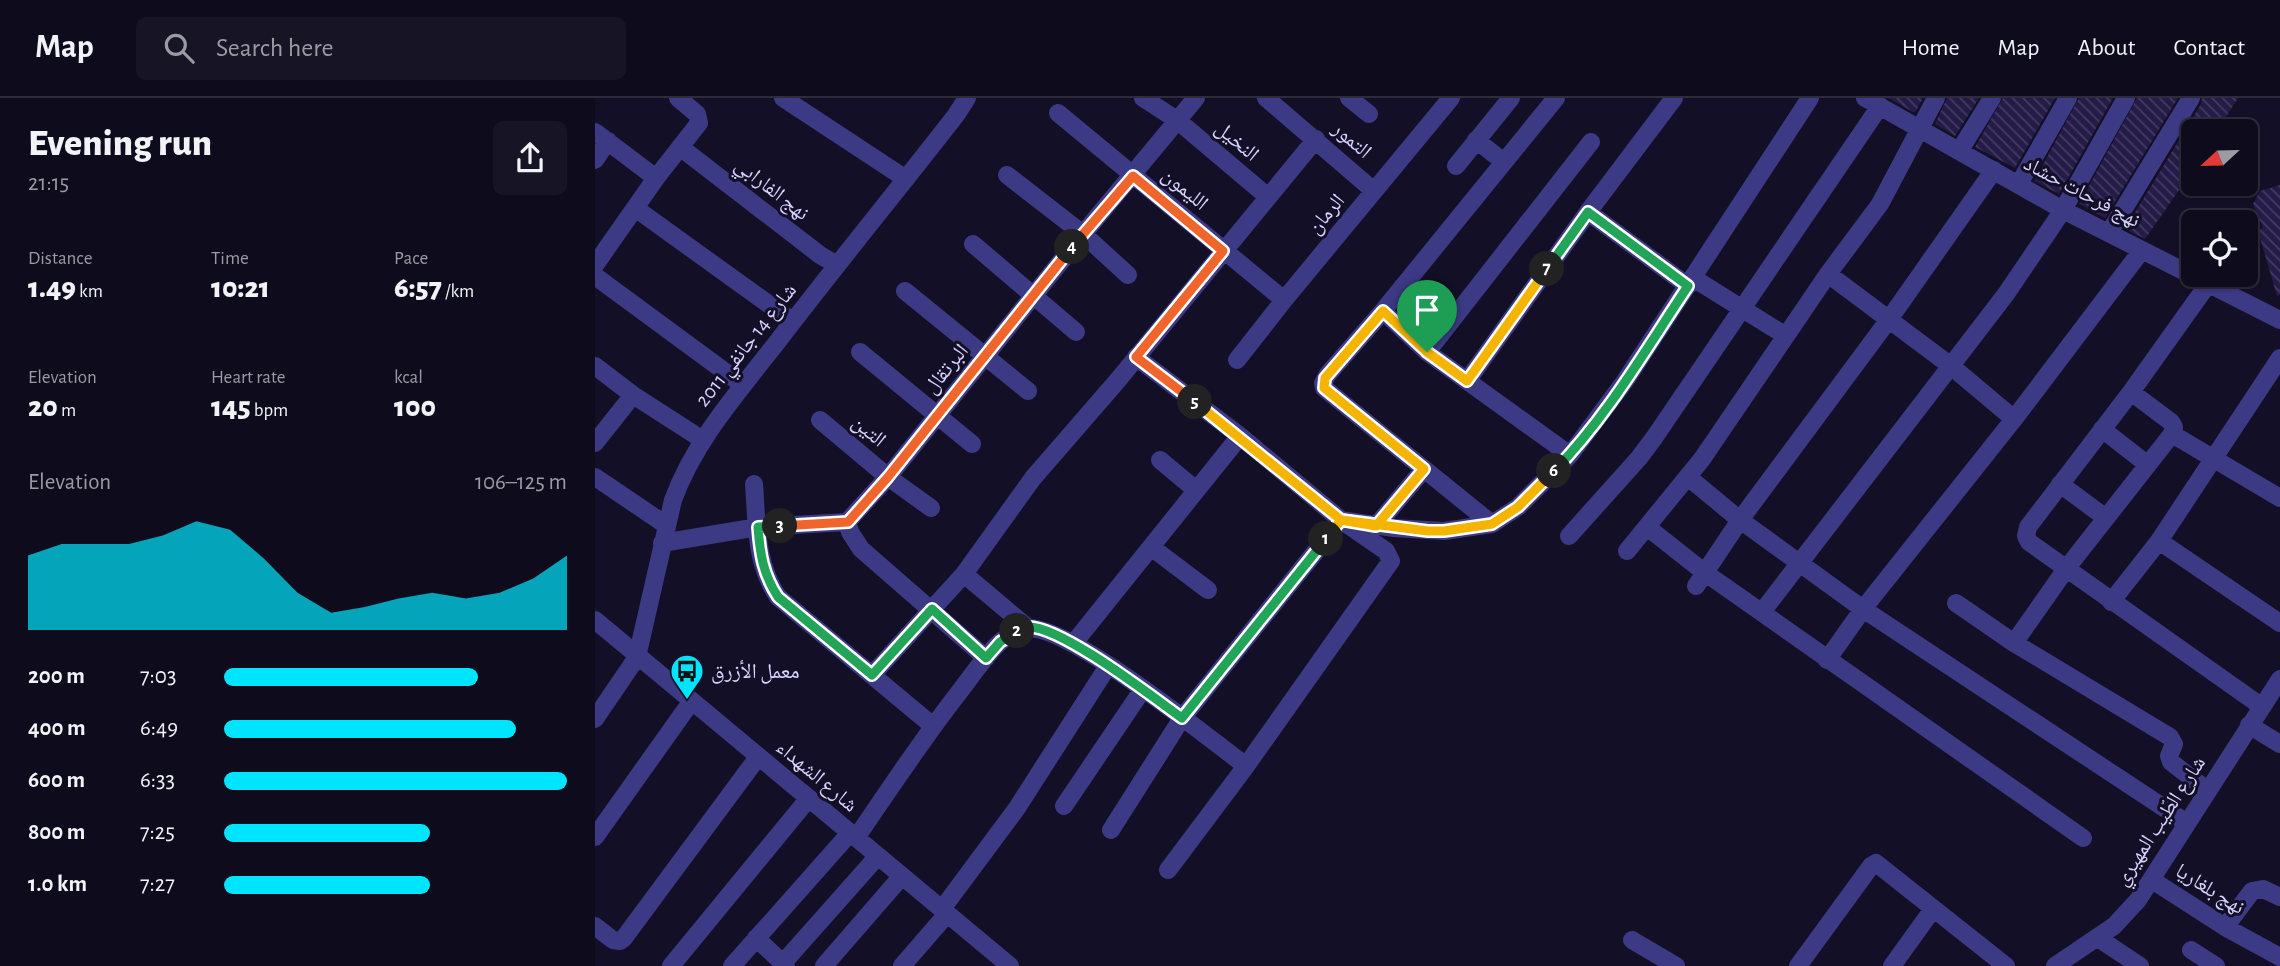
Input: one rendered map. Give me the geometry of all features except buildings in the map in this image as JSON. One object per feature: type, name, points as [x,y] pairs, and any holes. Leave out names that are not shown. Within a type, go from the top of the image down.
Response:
[{"type":"street","points":[[595,265],[656,178],[699,123],[700,118],[694,110],[678,98]]},
{"type":"street","name":"شارع 14 جانفي 2011","points":[[637,656],[673,499],[681,477],[702,440],[967,98]]},
{"type":"street","name":"النخيل","points":[[1143,98],[1177,120],[1267,196]]},
{"type":"street","name":"البرتقال","points":[[848,522],[888,477],[1196,98]]},
{"type":"street","name":"التمور","points":[[1266,98],[1374,191]]},
{"type":"street","points":[[1349,98],[1369,114]]},
{"type":"street","name":"الرمان","points":[[1237,360],[1451,98]]},
{"type":"street","points":[[1456,166],[1511,98]]},
{"type":"street","points":[[1492,524],[1324,388],[1323,383],[1556,98]]},
{"type":"street","points":[[1341,520],[1376,526],[1444,531],[1492,524],[1518,507],[1570,455],[1625,381],[1810,98]]},
{"type":"street","points":[[1627,551],[1688,477],[1828,274],[1880,204],[1936,98]]},
{"type":"street","points":[[1960,150],[1992,98]]},
{"type":"street","points":[[2019,184],[2068,98]]},
{"type":"street","points":[[1762,612],[2006,294],[2063,210],[2126,98]]},
{"type":"street","points":[[2109,233],[2191,98]]},
{"type":"street","points":[[795,101],[906,179]]},
{"type":"street","points":[[1467,381],[1665,101]]},
{"type":"street","points":[[1569,537],[1639,458],[1744,309],[1872,102]]},
{"type":"street","name":"نهج فرحات حشاد","points":[[1872,102],[2063,210],[2181,270]]},
{"type":"street","name":"الليمون","points":[[1058,113],[1284,300]]},
{"type":"street","points":[[872,675],[964,574],[1033,478],[1316,139]]},
{"type":"street","points":[[1476,140],[1504,162]]},
{"type":"street","points":[[1427,352],[1591,142]]},
{"type":"street","points":[[600,145],[656,178]]},
{"type":"street","name":"نهج الفارابي","points":[[680,147],[820,255],[837,265]]},
{"type":"street","points":[[1700,579],[1994,170]]},
{"type":"street","points":[[1007,175],[1083,234],[1128,275]]},
{"type":"street","points":[[635,208],[792,321]]},
{"type":"street","points":[[1588,212],[1691,282],[1744,309],[1786,336]]},
{"type":"street","points":[[973,244],[1076,332]]},
{"type":"street","points":[[1827,660],[1863,609],[2014,419],[2142,250]]},
{"type":"street","points":[[1828,274],[1951,366],[2014,419]]},
{"type":"street","points":[[595,276],[743,384]]},
{"type":"street","points":[[2206,287],[2131,392],[2028,527],[2026,536],[2029,542],[2111,602],[2269,704]]},
{"type":"street","name":"نهج فرحات حشاد","points":[[2214,287],[2280,320]]},
{"type":"street","points":[[905,291],[1028,391]]},
{"type":"street","points":[[1383,311],[1427,352],[1570,455]]},
{"type":"street","points":[[860,352],[972,444]]},
{"type":"street","points":[[1136,357],[1240,436],[1341,520],[1386,551],[1391,561],[1246,766],[1168,870]]},
{"type":"street","points":[[2111,602],[2159,541],[2280,358]]},
{"type":"street","points":[[595,366],[632,395],[702,440]]},
{"type":"street","points":[[2014,643],[2066,569],[2174,429],[2171,422],[2131,392]]},
{"type":"street","points":[[595,443],[632,395]]},
{"type":"street","name":"التين","points":[[820,420],[888,477],[931,508]]},
{"type":"street","points":[[2102,429],[2148,465]]},
{"type":"street","points":[[2172,433],[2280,498]]},
{"type":"street","points":[[1073,644],[1240,436]]},
{"type":"street","points":[[1160,460],[1196,490]]},
{"type":"street","points":[[1376,526],[1424,469]]},
{"type":"street","points":[[595,477],[664,534],[848,522],[850,532],[861,549],[986,658]]},
{"type":"street","points":[[1688,477],[1798,564],[2187,824]]},
{"type":"street","points":[[754,484],[760,556],[764,571],[778,597],[933,726]]},
{"type":"street","points":[[2060,484],[2106,518]]},
{"type":"street","points":[[1111,830],[1182,718],[1341,520]]},
{"type":"street","points":[[1647,527],[1700,579],[1762,612],[2083,838]]},
{"type":"street","points":[[2159,541],[2280,623]]},
{"type":"street","points":[[1151,547],[1208,590]]},
{"type":"street","points":[[964,574],[1027,627],[1073,644],[1108,666],[1246,766]]},
{"type":"street","points":[[1956,603],[2014,643],[2170,737],[2174,744],[2169,756],[2171,762],[2208,791]]},
{"type":"street","name":"شارع الشهداء","points":[[595,620],[1010,966]]},
{"type":"street","points":[[732,966],[853,836],[986,658],[1010,634],[1027,627]]},
{"type":"street","points":[[595,719],[637,656]]},
{"type":"street","points":[[902,966],[1017,808],[1108,666]]},
{"type":"street","name":"شارع الطّيب المهيري","points":[[2055,966],[2098,938],[2125,914],[2152,880],[2249,725],[2269,704],[2280,679]]},
{"type":"street","points":[[1064,806],[1143,689]]},
{"type":"street","points":[[595,837],[691,702]]},
{"type":"street","points":[[2249,725],[2280,744]]},
{"type":"street","points":[[595,926],[613,940],[620,941],[624,938],[758,757]]},
{"type":"street","points":[[671,966],[809,798]]},
{"type":"street","points":[[756,939],[784,965],[878,856]]},
{"type":"street","points":[[1798,966],[1873,864],[1879,863],[2006,966]]},
{"type":"street","points":[[824,966],[902,876]]},
{"type":"street","name":"نهج بلغاريا","points":[[2152,880],[2225,927],[2280,957]]},
{"type":"street","points":[[2225,927],[2252,891],[2263,889],[2280,897]]},
{"type":"street","points":[[1892,966],[1933,909]]},
{"type":"street","points":[[2098,938],[2140,966]]},
{"type":"street","points":[[1632,940],[1676,966]]},
{"type":"street","points":[[2191,950],[2216,966]]},
{"type":"place","name":"معمل الأزرق","points":[[687,701]]},
{"type":"route","points":[[1427,352],[1383,311],[1325,378],[1324,388],[1424,469],[1376,526],[1341,520],[1182,718],[1108,666],[1057,636],[1027,627],[1010,634],[986,658],[932,609],[872,675],[778,597],[764,571],[758,527],[848,522],[888,477],[1083,234],[1133,176],[1223,251],[1136,357],[1240,436],[1341,520],[1373,525],[1376,526],[1394,528],[1444,531],[1492,524],[1507,515],[1570,455],[1625,381],[1688,286],[1588,212],[1467,381],[1427,352]]}]
